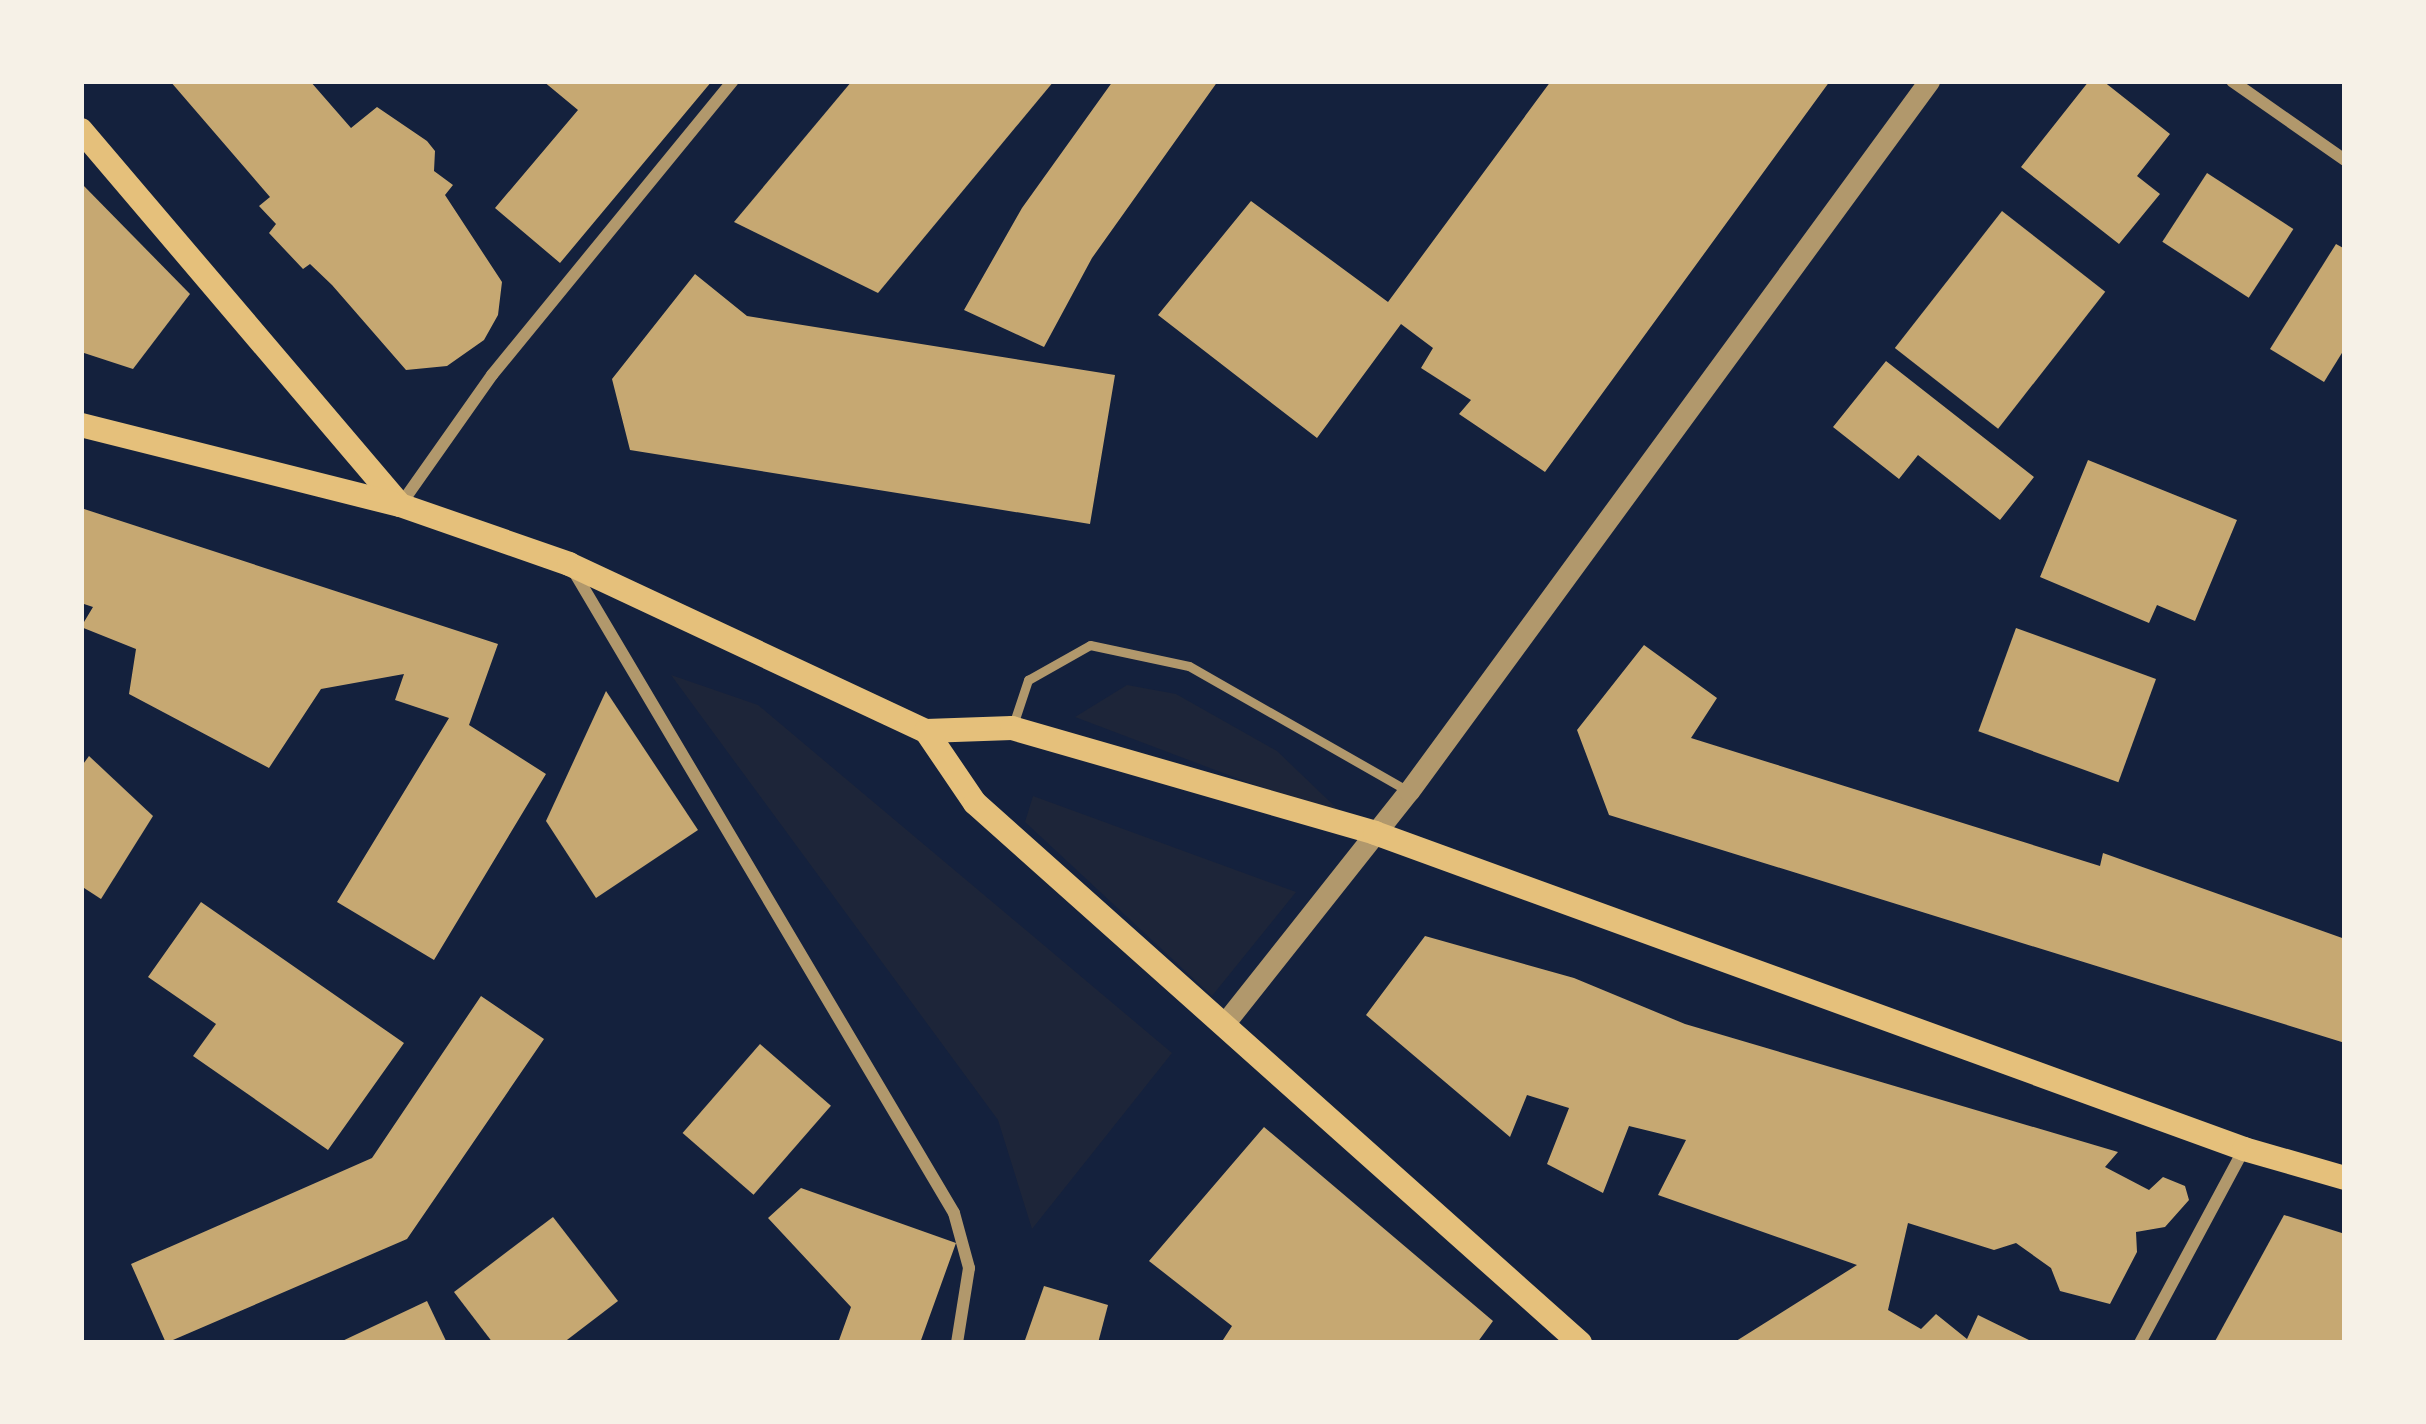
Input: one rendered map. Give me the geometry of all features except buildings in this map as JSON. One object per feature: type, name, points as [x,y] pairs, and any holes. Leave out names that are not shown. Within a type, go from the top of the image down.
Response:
[{"type":"main road","points":[[81,130],[400,505]]},
{"type":"main road","points":[[81,425],[400,505],[569,564],[926,731],[1012,728],[1375,833],[2244,1149],[2345,1178]]},
{"type":"main road","points":[[926,731],[975,803],[1580,1343]]},
{"type":"street","points":[[400,505],[492,375],[733,81]]},
{"type":"street","points":[[1224,1024],[1409,791],[1929,81]]},
{"type":"street","points":[[2231,81],[2345,160]]},
{"type":"street","points":[[569,564],[954,1213],[969,1268],[957,1343]]},
{"type":"street","points":[[2140,1343],[2244,1149]]},
{"type":"lane","points":[[1012,728],[1028,680],[1090,645],[1189,666],[1409,791]]},
{"type":"shaded area","points":[[671,675],[758,705],[1172,1053],[1032,1229],[998,1120]]},
{"type":"shaded area","points":[[1127,685],[1176,694],[1277,751],[1350,821],[1075,717]]},
{"type":"shaded area","points":[[1033,796],[1296,892],[1212,996],[1025,822]]}]
